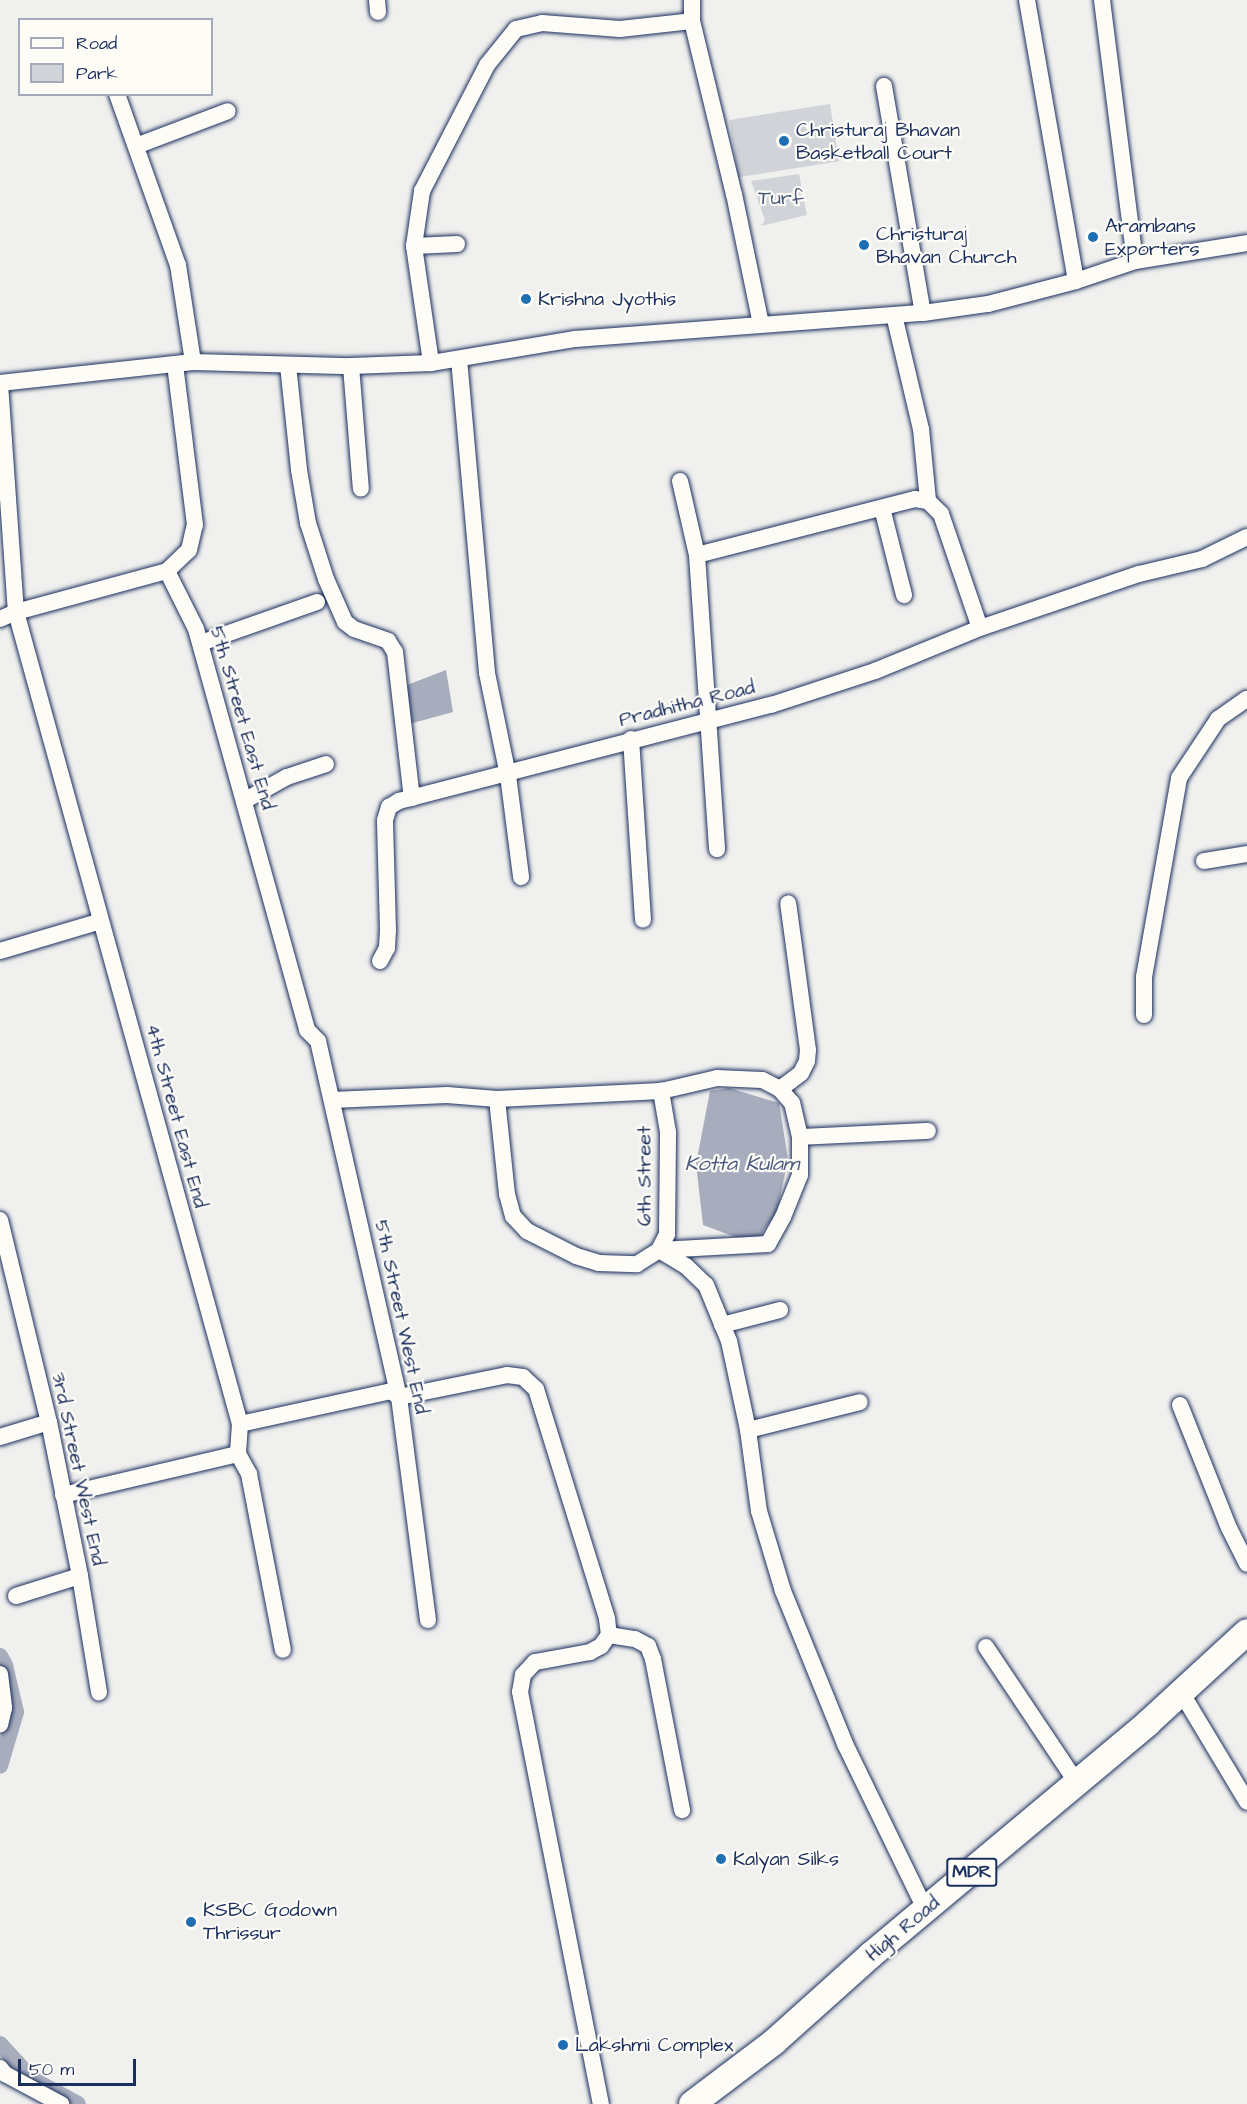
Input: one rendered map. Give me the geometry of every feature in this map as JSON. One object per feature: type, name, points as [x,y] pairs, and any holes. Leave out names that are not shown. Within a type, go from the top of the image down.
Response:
[{"type":"main road","name":"High Road","points":[[692,2104],[774,2042],[1182,1692],[1247,1632]]},
{"type":"street","points":[[692,0],[692,21],[734,194],[760,324]]},
{"type":"street","points":[[1027,0],[1076,281]]},
{"type":"street","points":[[1102,0],[1136,261]]},
{"type":"street","points":[[431,363],[414,246],[422,190],[487,65],[516,28],[542,23],[620,29],[692,21]]},
{"type":"street","points":[[884,86],[923,314]]},
{"type":"street","points":[[118,96],[178,265],[193,362]]},
{"type":"street","points":[[136,146],[228,111]]},
{"type":"street","points":[[0,384],[193,362],[351,366],[431,363],[575,339],[923,314],[988,304],[1076,281],[1136,261],[1247,243]]},
{"type":"street","points":[[414,246],[457,244]]},
{"type":"street","points":[[894,315],[921,429],[928,501],[940,514],[980,628]]},
{"type":"street","points":[[459,359],[488,673],[508,775],[521,877]]},
{"type":"street","points":[[288,364],[299,470],[309,524],[326,579],[345,622],[354,629],[388,641],[396,652],[412,798]]},
{"type":"street","points":[[0,619],[16,612],[167,571],[189,550],[195,525],[175,365]]},
{"type":"street","points":[[351,366],[361,489]]},
{"type":"street","name":"4th Street East End","points":[[0,384],[16,612],[240,1424],[238,1454],[249,1474],[283,1650]]},
{"type":"street","points":[[680,481],[697,555],[706,721],[717,849]]},
{"type":"street","points":[[697,555],[915,500],[928,501]]},
{"type":"street","points":[[882,508],[904,595]]},
{"type":"street","name":"Pradhitha Road","points":[[380,961],[387,948],[385,820],[389,807],[412,798],[508,775],[631,739],[771,705],[875,671],[980,628],[1139,574],[1202,559],[1247,537]]},
{"type":"street","name":"5th Street East End","points":[[167,571],[201,643],[307,1030]]},
{"type":"street","points":[[201,643],[317,602]]},
{"type":"street","points":[[1144,1015],[1144,977],[1179,778],[1218,719],[1247,699]]},
{"type":"street","points":[[631,739],[643,920]]},
{"type":"street","points":[[244,801],[287,777],[326,764]]},
{"type":"street","points":[[1204,861],[1247,854]]},
{"type":"street","points":[[780,1089],[801,1072],[807,1061],[808,1050],[788,903]]},
{"type":"street","points":[[0,951],[101,921]]},
{"type":"street","name":"5th Street West End","points":[[307,1030],[318,1041],[399,1397],[428,1620]]},
{"type":"street","points":[[332,1100],[447,1095],[496,1099],[661,1091],[717,1078],[762,1080],[780,1089],[792,1103],[800,1137],[800,1175],[783,1217],[768,1244],[659,1250]]},
{"type":"street","name":"6th Street","points":[[496,1099],[507,1194],[513,1216],[527,1231],[576,1256],[599,1263],[637,1264],[659,1250],[667,1234],[668,1132],[661,1091]]},
{"type":"street","points":[[800,1137],[928,1131]]},
{"type":"street","name":"3rd Street West End","points":[[0,1220],[49,1422],[80,1576],[99,1692]]},
{"type":"street","points":[[659,1250],[686,1266],[706,1285],[729,1341],[748,1430],[759,1511],[783,1591],[845,1744],[926,1911]]},
{"type":"street","points":[[722,1325],[780,1310]]},
{"type":"street","points":[[240,1424],[391,1391],[399,1397],[507,1375],[523,1377],[536,1389],[607,1619],[609,1635],[601,1646],[590,1652],[535,1662],[523,1675],[520,1692],[601,2104]]},
{"type":"street","points":[[748,1430],[860,1402]]},
{"type":"street","points":[[1180,1405],[1228,1528],[1247,1564]]},
{"type":"street","points":[[0,1437],[49,1422]]},
{"type":"street","points":[[63,1495],[238,1454]]},
{"type":"street","points":[[16,1596],[80,1576]]},
{"type":"street","points":[[609,1635],[635,1639],[648,1646],[653,1659],[682,1810]]},
{"type":"street","points":[[986,1647],[1077,1783]]},
{"type":"street","points":[[0,1674],[4,1708],[0,1725]]},
{"type":"street","points":[[1182,1692],[1247,1802]]},
{"type":"street","points":[[0,2068],[5,2074],[61,2104]]},
{"type":"green space","name":"Christuraj Bhavan Basketball Court","points":[[830,104],[839,161],[738,177],[729,120]]},
{"type":"green space","name":"Turf","points":[[799,174],[807,215],[761,226],[765,220],[751,181]]},
{"type":"water","points":[[446,670],[453,712],[409,724],[407,685]]},
{"type":"water","name":"Kotta Kulam","points":[[729,1088],[779,1103],[788,1159],[777,1212],[754,1244],[703,1225],[696,1164],[710,1091]]},
{"type":"waterway","points":[[0,1656],[5,1665],[16,1712],[0,1766]]},
{"type":"waterway","points":[[0,2044],[32,2079],[78,2104]]},
{"type":"place","name":"Christuraj Bhavan Basketball Court","points":[[784,141]]},
{"type":"place","name":"Arambans Exporters","points":[[1093,237]]},
{"type":"place","name":"Christuraj Bhavan Church","points":[[864,245]]},
{"type":"place","name":"Krishna Jyothis","points":[[526,299]]},
{"type":"place","name":"Kalyan Silks","points":[[721,1859]]},
{"type":"place","name":"KSBC Godown Thrissur","points":[[191,1922]]},
{"type":"place","name":"Lakshmi Complex","points":[[563,2045]]}]
